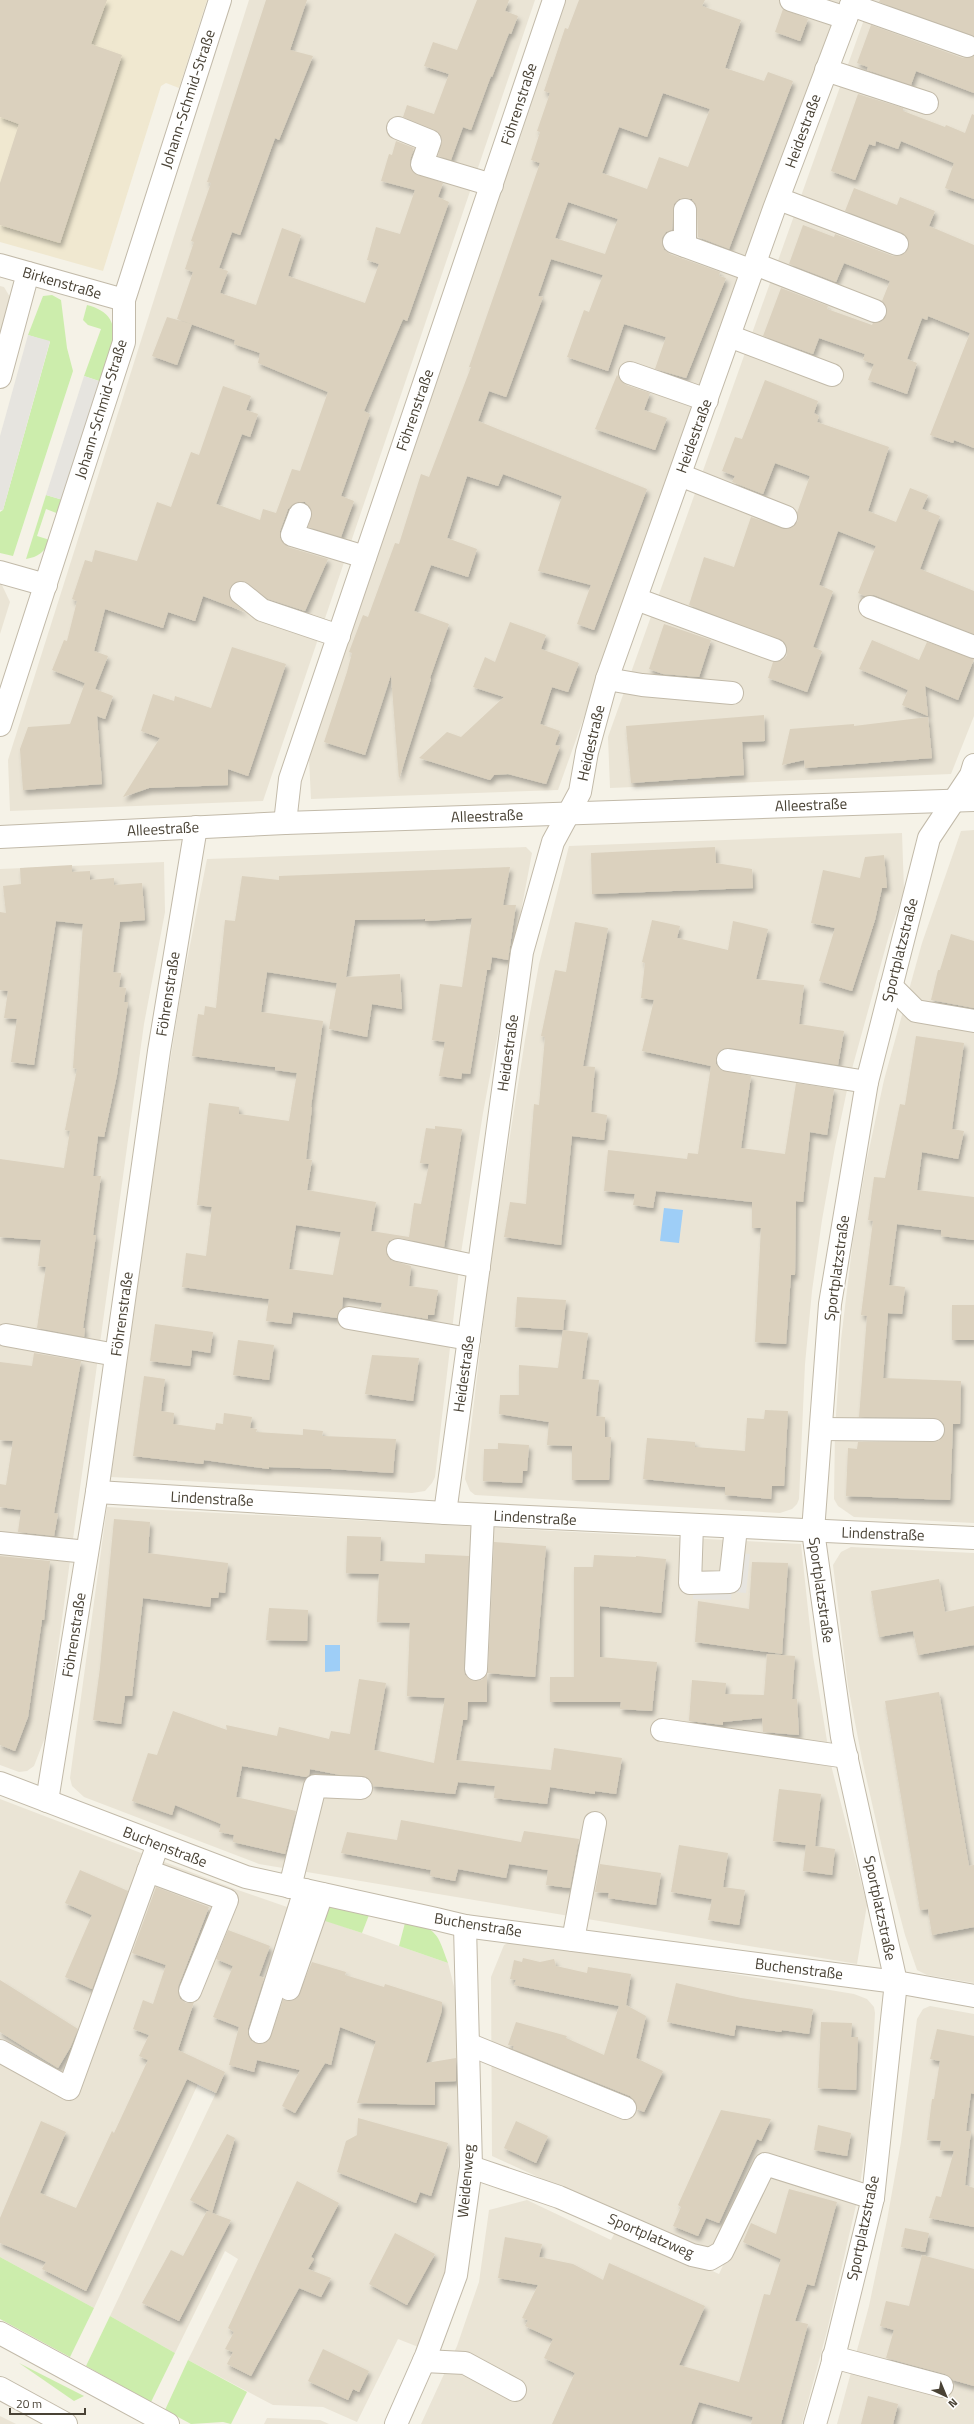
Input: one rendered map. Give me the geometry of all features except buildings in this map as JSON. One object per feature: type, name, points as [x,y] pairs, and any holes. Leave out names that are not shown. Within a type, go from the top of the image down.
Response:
[{"type":"street","name":"Johann-Schmid-Straße","points":[[0,725],[124,342],[124,300],[220,0]]},
{"type":"street","name":"Föhrenstraße","points":[[285,823],[290,779],[554,0]]},
{"type":"street","points":[[791,0],[850,8],[967,46]]},
{"type":"street","name":"Heidestraße","points":[[445,1513],[522,952],[553,842],[580,792],[587,752],[606,679],[636,599],[778,199],[850,8]]},
{"type":"street","points":[[826,70],[927,102]]},
{"type":"street","points":[[398,128],[430,141],[422,164],[492,185]]},
{"type":"street","points":[[778,199],[897,244]]},
{"type":"street","points":[[685,210],[680,244],[754,268],[875,311]]},
{"type":"street","name":"Birkenstraße","points":[[0,266],[124,300]]},
{"type":"street","points":[[0,377],[28,273]]},
{"type":"street","points":[[729,336],[832,375]]},
{"type":"street","points":[[630,373],[707,400]]},
{"type":"street","points":[[680,475],[786,517]]},
{"type":"street","points":[[300,514],[292,534],[365,557]]},
{"type":"street","points":[[0,572],[46,585]]},
{"type":"street","points":[[241,592],[262,610],[339,636]]},
{"type":"street","points":[[636,599],[775,650]]},
{"type":"street","points":[[870,607],[974,647]]},
{"type":"street","points":[[606,679],[642,685],[732,693]]},
{"type":"street","name":"Sportplatzstraße","points":[[815,2424],[873,2198],[896,1982],[847,1757],[813,1531],[830,1304],[867,1082],[929,838],[964,800],[974,765]]},
{"type":"street","name":"Alleestraße","points":[[0,837],[285,823],[964,800]]},
{"type":"street","name":"Föhrenstraße","points":[[47,1802],[97,1492],[158,1051],[196,827]]},
{"type":"street","points":[[891,986],[916,1011],[974,1021]]},
{"type":"street","points":[[728,1060],[867,1082]]},
{"type":"street","points":[[398,1250],[479,1267]]},
{"type":"street","points":[[349,1318],[469,1339]]},
{"type":"street","points":[[6,1335],[116,1355]]},
{"type":"street","points":[[821,1429],[933,1430]]},
{"type":"street","name":"Lindenstraße","points":[[97,1492],[483,1515],[974,1538]]},
{"type":"street","points":[[476,1669],[483,1515]]},
{"type":"street","points":[[692,1525],[690,1583],[730,1582],[736,1528]]},
{"type":"street","points":[[0,1543],[87,1552]]},
{"type":"street","points":[[662,1730],[847,1757]]},
{"type":"street","name":"Buchenstraße","points":[[0,1783],[236,1873],[465,1926],[896,1982],[974,1996]]},
{"type":"street","points":[[267,2030],[306,1890],[315,1786],[361,1788]]},
{"type":"street","points":[[573,1940],[595,1823]]},
{"type":"street","points":[[0,2052],[69,2090],[158,1844]]},
{"type":"street","points":[[148,1871],[227,1900]]},
{"type":"street","points":[[190,1990],[227,1900],[236,1873]]},
{"type":"street","name":"Weidenweg","points":[[396,2424],[424,2361],[456,2275],[471,2166],[465,1926]]},
{"type":"street","points":[[468,2044],[625,2108]]},
{"type":"street","name":"Sportplatzweg","points":[[471,2166],[559,2197],[692,2255],[710,2260],[722,2252],[765,2164],[873,2198]]},
{"type":"street","points":[[0,2333],[168,2424]]},
{"type":"street","points":[[833,2357],[942,2386]]},
{"type":"street","points":[[424,2361],[465,2363],[515,2390]]},
{"type":"street","points":[[0,2388],[66,2424]]},
{"type":"shaded area","points":[[0,0],[207,0],[179,88],[166,83],[161,86],[103,271],[0,242]]},
{"type":"shaded area","points":[[249,0],[535,0],[263,801],[10,811],[8,760]]},
{"type":"shaded area","points":[[566,0],[840,0],[558,790],[311,799],[309,758]]},
{"type":"shaded area","points":[[871,0],[974,0],[974,716],[951,774],[610,788],[608,737]]},
{"type":"shaded area","points":[[0,286],[4,287],[17,309],[0,368]]},
{"type":"shaded area","points":[[28,335],[50,341],[3,510],[0,510],[0,436]]},
{"type":"shaded area","points":[[84,376],[102,382],[63,500],[46,495]]},
{"type":"shaded area","points":[[0,581],[10,602],[0,634]]},
{"type":"shaded area","points":[[974,830],[974,1523],[854,1517],[838,1506],[834,1499],[835,1430],[841,1340],[853,1240],[867,1159],[884,1080],[922,943],[961,831]]},
{"type":"shaded area","points":[[902,833],[904,891],[889,935],[850,1076],[822,1220],[812,1291],[805,1364],[799,1499],[797,1504],[792,1509],[780,1513],[475,1495],[470,1491],[465,1479],[491,1257],[525,1040],[539,964],[569,846]]},
{"type":"shaded area","points":[[526,847],[532,853],[483,1113],[461,1253],[435,1477],[432,1483],[425,1491],[412,1493],[111,1477],[158,1140],[181,991],[207,859]]},
{"type":"shaded area","points":[[164,862],[165,912],[144,1024],[46,1735],[34,1766],[27,1771],[19,1772],[0,1765],[0,869]]},
{"type":"shaded area","points":[[107,1507],[801,1544],[813,1656],[831,1765],[867,1905],[857,1964],[259,1864],[84,1797],[72,1786],[70,1778]]},
{"type":"shaded area","points":[[851,1547],[974,1553],[974,1983],[927,1975],[917,1970],[905,1935],[883,1852],[862,1759],[848,1686],[833,1565],[841,1552]]},
{"type":"shaded area","points":[[737,1553],[750,1554],[746,1593],[733,1592]]},
{"type":"shaded area","points":[[693,1586],[732,1586],[731,1600],[693,1599]]},
{"type":"shaded area","points":[[0,1799],[235,1889],[448,1963],[459,2006],[459,2059],[458,2201],[448,2274],[421,2348],[398,2339],[357,2422],[323,2407],[273,2405],[188,2360],[238,2259],[225,2251],[175,2353],[110,2316],[216,2093],[198,2084],[94,2308],[0,2257]]},
{"type":"shaded area","points":[[518,1938],[854,1994],[867,1999],[874,2007],[875,2013],[869,2126],[860,2184],[761,2153],[718,2247],[702,2252],[492,2156],[491,1977],[504,1945]]},
{"type":"shaded area","points":[[930,2006],[974,2014],[974,2424],[837,2424],[869,2306],[887,2220],[901,2142],[917,2019],[923,2009]]},
{"type":"shaded area","points":[[766,2173],[857,2201],[827,2331],[802,2424],[421,2424],[457,2346],[479,2282],[489,2210],[527,2200],[611,2240],[617,2228],[719,2274]]},
{"type":"shaded area","points":[[0,2416],[16,2424],[0,2424]]},
{"type":"shaded area","points":[[267,2418],[320,2420],[329,2424],[264,2424]]},
{"type":"green space","points":[[52,295],[61,300],[67,348],[73,371],[13,556],[0,553],[0,512],[3,510],[50,342],[28,335],[43,296]]},
{"type":"green space","points":[[87,305],[100,310],[109,317],[113,326],[114,336],[112,347],[102,382],[84,376],[101,329],[88,325],[83,320]]},
{"type":"green space","points":[[46,495],[63,500],[59,514],[46,509],[37,536],[50,540],[46,548],[41,553],[26,559]]},
{"type":"green space","points":[[323,1906],[369,1915],[362,1933],[319,1919]]},
{"type":"green space","points":[[406,1919],[425,1927],[435,1934],[448,1963],[399,1946]]},
{"type":"green space","points":[[0,2257],[94,2308],[70,2357],[0,2319]]},
{"type":"green space","points":[[110,2316],[175,2353],[151,2402],[86,2366]]},
{"type":"green space","points":[[188,2360],[247,2392],[231,2424],[223,2422],[191,2424],[165,2410]]},
{"type":"green space","points":[[19,2363],[84,2396],[74,2401]]},
{"type":"water","points":[[664,1208],[683,1210],[679,1243],[660,1241]]},
{"type":"water","points":[[325,1645],[340,1645],[340,1671],[325,1672]]}]
